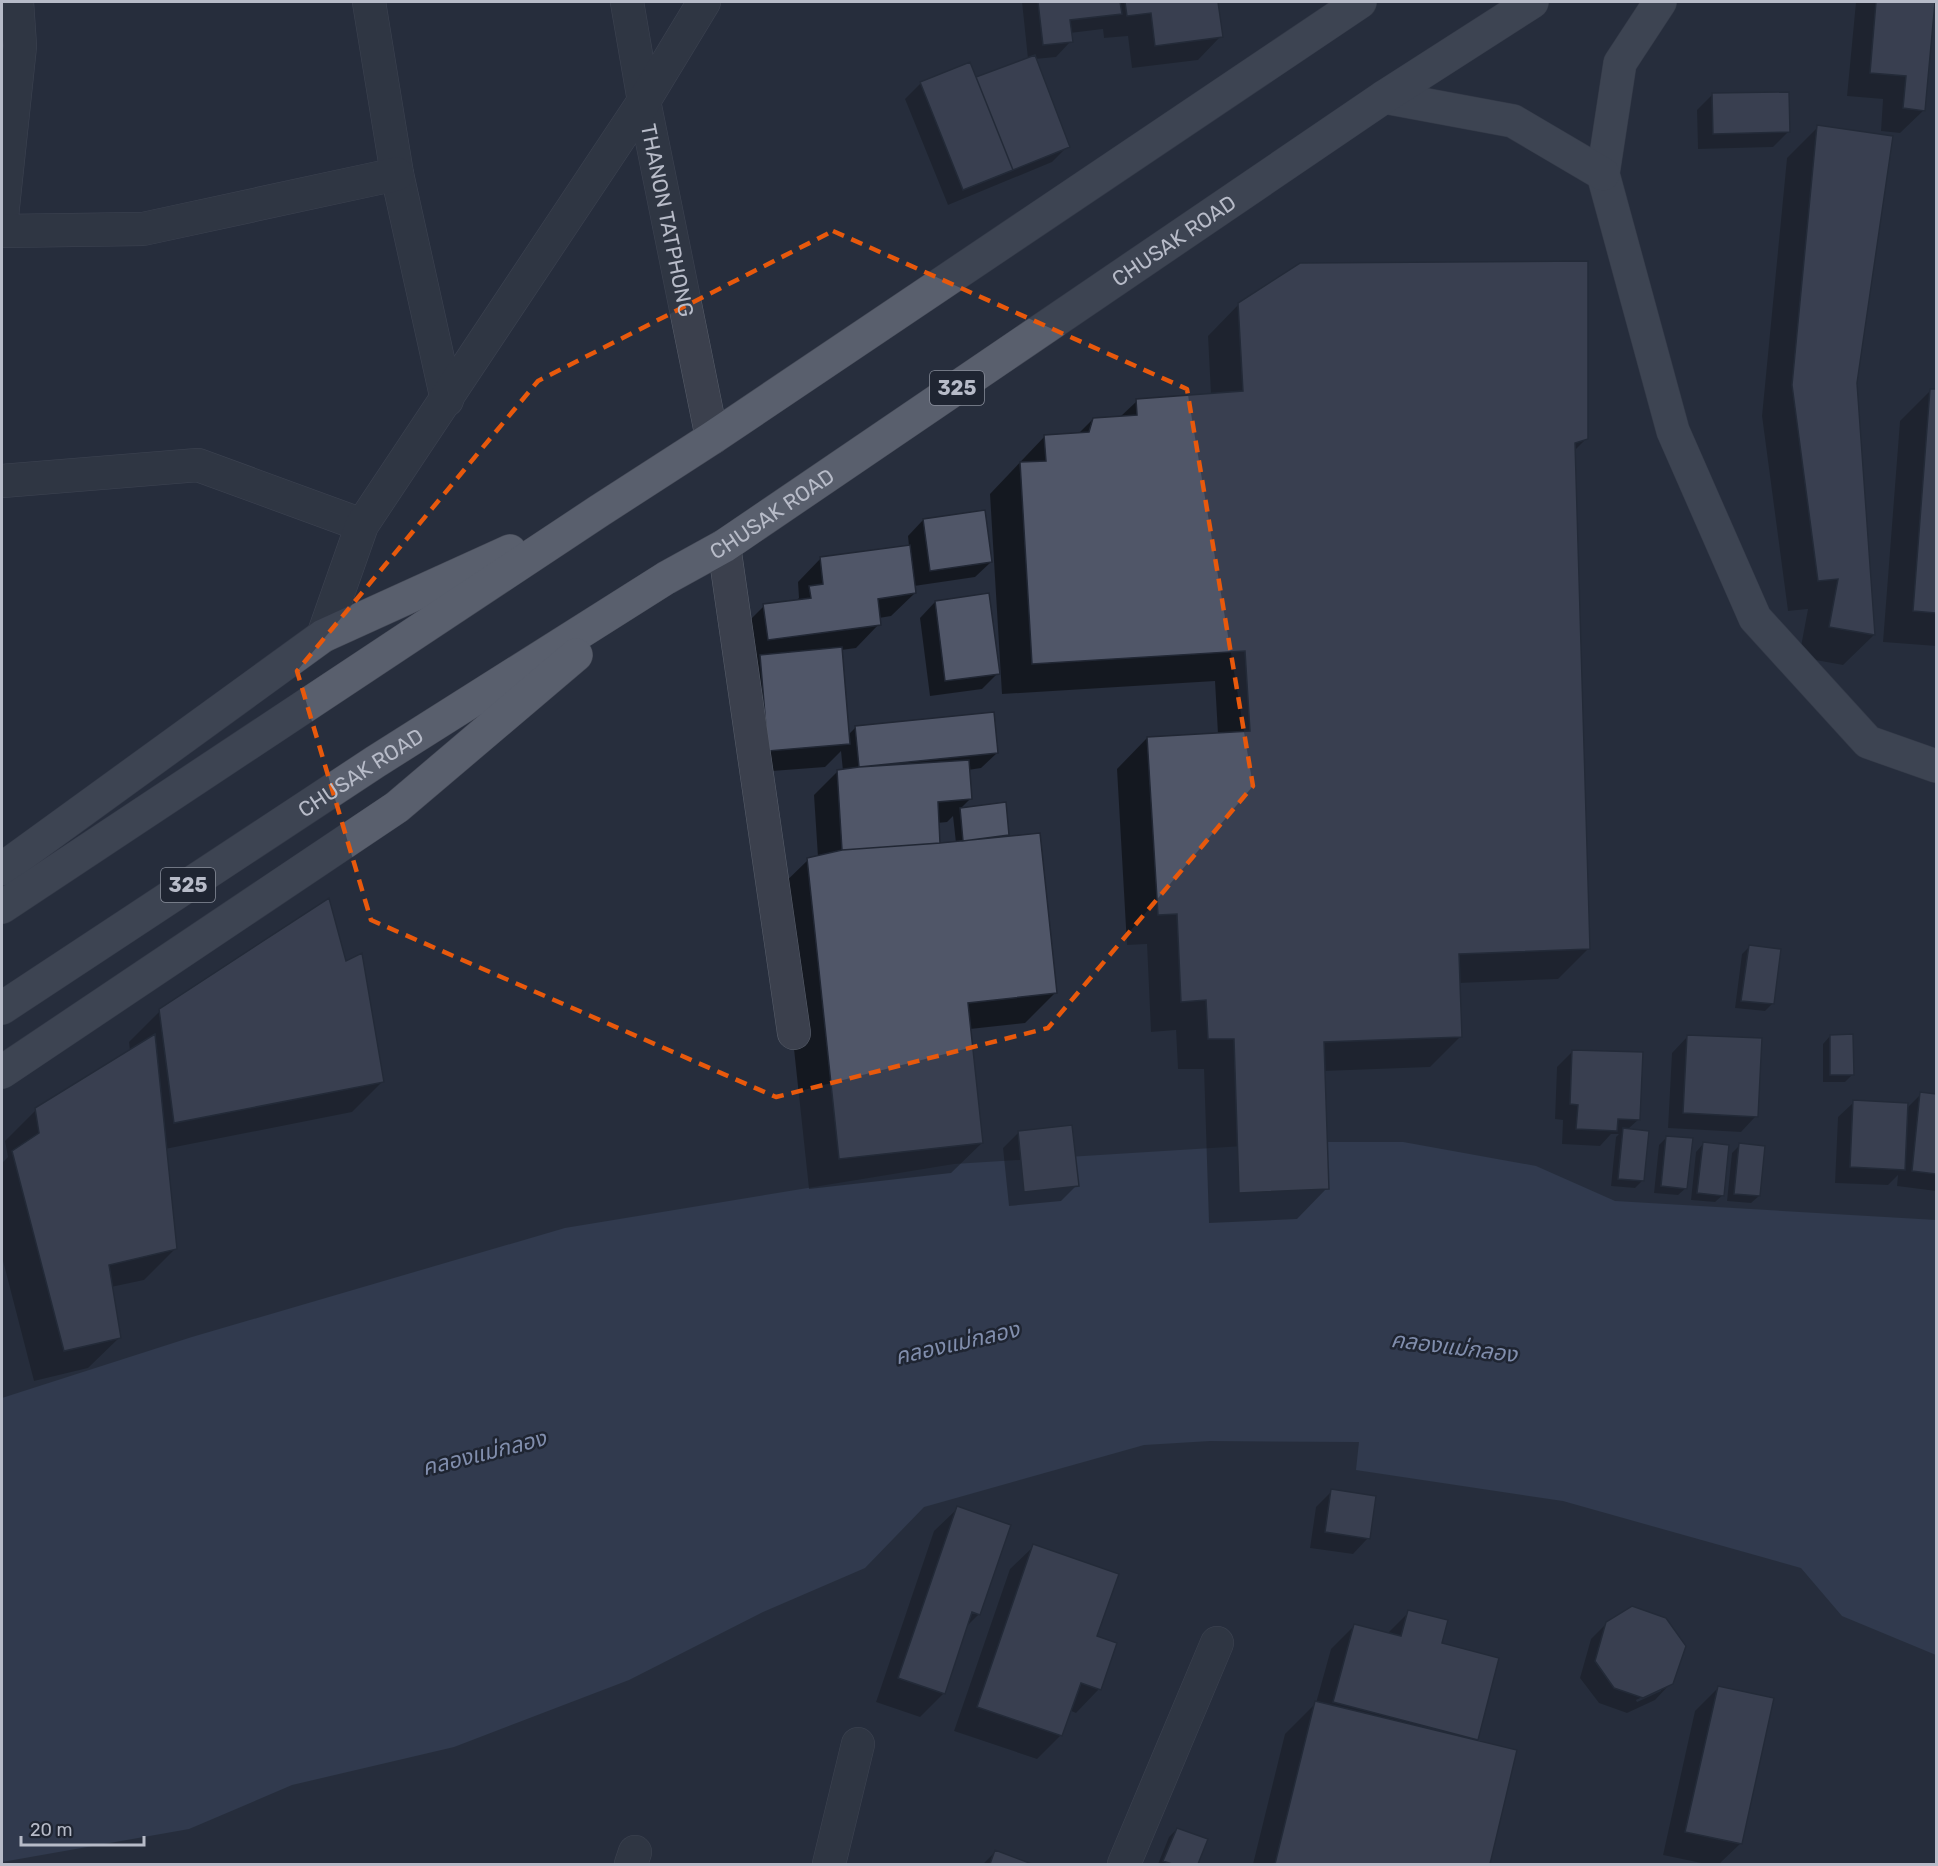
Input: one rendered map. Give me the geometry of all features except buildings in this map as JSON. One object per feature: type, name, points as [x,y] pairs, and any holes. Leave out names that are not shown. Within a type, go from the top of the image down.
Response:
[{"type":"main road","points":[[2,908],[712,438],[1360,2]]},
{"type":"main road","name":"CHUSAK ROAD","points":[[2,1008],[375,762],[666,578],[724,546],[1384,98],[1532,2]]},
{"type":"main road","points":[[1660,2],[1620,63],[1603,174],[1673,431],[1755,618],[1868,742],[1936,766]]},
{"type":"main road","points":[[1384,98],[1513,121],[1603,174]]},
{"type":"main road","points":[[2,868],[323,636],[599,511]]},
{"type":"main road","points":[[2,1072],[397,807],[666,578]]},
{"type":"street","points":[[2,198],[20,46],[17,2]]},
{"type":"street","points":[[369,2],[397,174],[447,400]]},
{"type":"street","name":"THANON TATPHONG","points":[[627,2],[644,101],[712,438]]},
{"type":"street","points":[[323,636],[362,525],[644,101],[704,2]]},
{"type":"street","points":[[2,231],[143,229],[397,174]]},
{"type":"street","points":[[2,481],[198,465],[362,525]]},
{"type":"street","points":[[724,546],[794,1033]]},
{"type":"street","points":[[1124,1864],[1217,1643]]},
{"type":"street","points":[[829,1864],[858,1744]]},
{"type":"highlighted area","points":[[833,231],[1187,389],[1253,786],[1048,1028],[776,1097],[371,920],[297,671],[538,381]]},
{"type":"water","name":"คลองแม่กลอง","points":[[1307,1142],[1403,1142],[1536,1166],[1615,1201],[1936,1220],[1936,1655],[1842,1616],[1801,1568],[1563,1501],[1356,1470],[1359,1442],[1210,1441],[1144,1445],[924,1507],[865,1568],[763,1612],[629,1680],[454,1747],[292,1785],[189,1829],[2,1862],[2,1398],[192,1337],[565,1228],[954,1164]]}]
